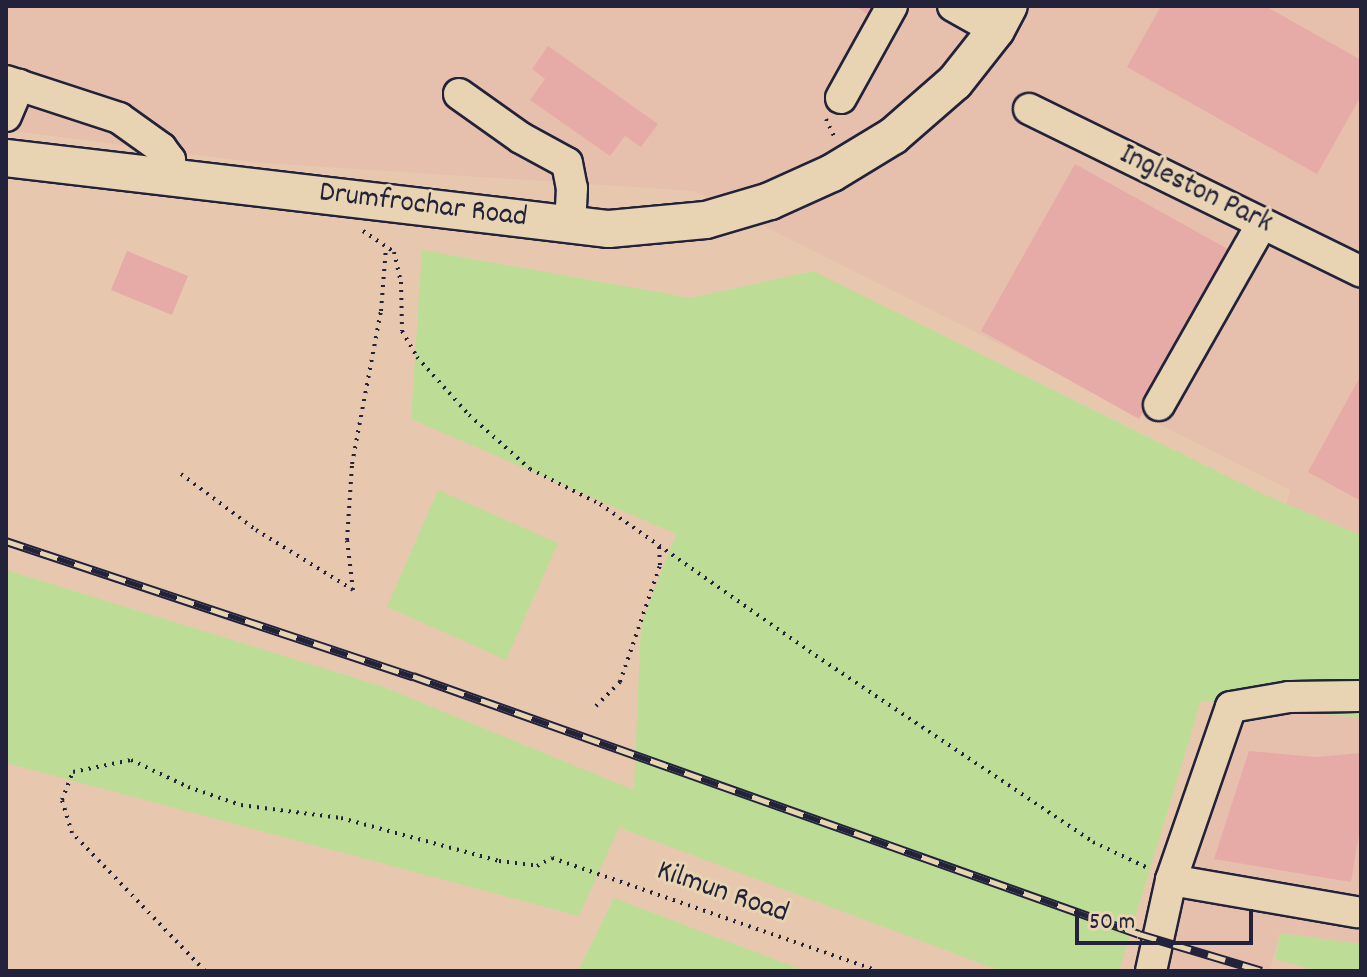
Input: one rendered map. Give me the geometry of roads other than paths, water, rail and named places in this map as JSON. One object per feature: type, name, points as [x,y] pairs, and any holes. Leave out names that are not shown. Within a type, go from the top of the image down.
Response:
[{"type":"main road","name":"Drumfrochar Road","points":[[6,158],[609,229],[706,220],[770,201],[841,168],[893,136],[955,82],[1002,18]]},
{"type":"street","points":[[841,98],[892,6]]},
{"type":"street","points":[[953,6],[1002,18]]},
{"type":"street","points":[[6,116],[12,83],[119,118],[161,148],[170,160],[172,178]]},
{"type":"street","points":[[459,94],[521,138],[567,163],[572,188],[570,224]]},
{"type":"street","name":"Ingleston Park","points":[[1029,109],[1361,272]]},
{"type":"street","points":[[1159,405],[1262,224]]},
{"type":"street","points":[[1151,971],[1171,880],[1231,707],[1289,697],[1361,696]]},
{"type":"street","points":[[1171,880],[1357,912]]},
{"type":"railway","points":[[6,541],[413,676],[1139,934],[1262,971]]}]
